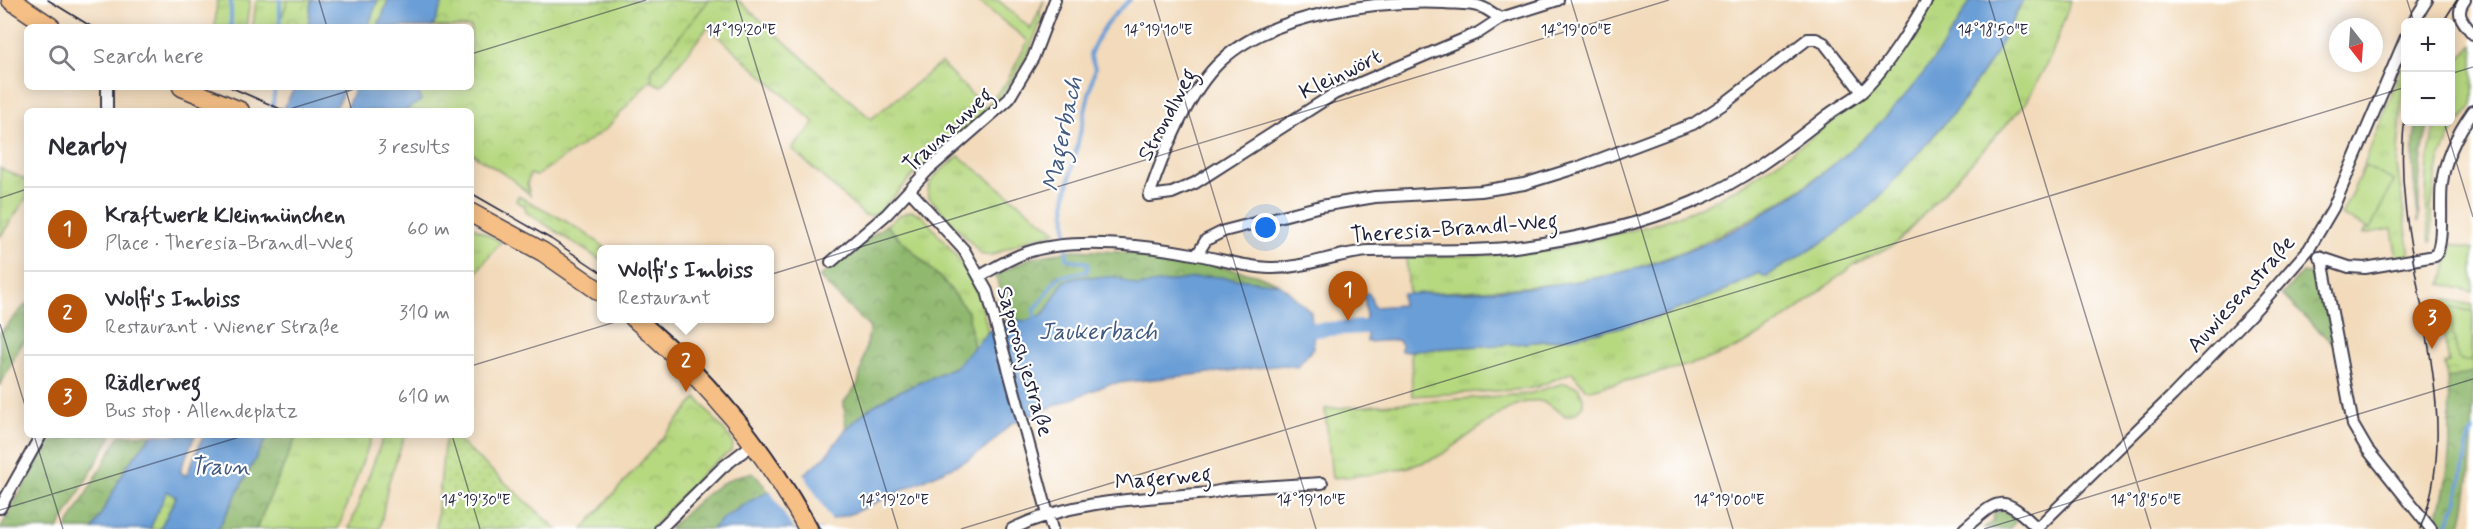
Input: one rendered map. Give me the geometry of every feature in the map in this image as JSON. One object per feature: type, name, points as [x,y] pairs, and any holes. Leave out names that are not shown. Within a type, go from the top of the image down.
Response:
[{"type":"main road","points":[[11,0],[47,24]]},
{"type":"main road","points":[[191,90],[233,108]]},
{"type":"main road","points":[[474,215],[567,268],[597,289]]},
{"type":"main road","points":[[639,323],[722,405],[779,480],[808,529]]},
{"type":"street","name":"Traunauweg","points":[[831,262],[910,191],[928,170],[1008,100],[1033,58],[1054,0]]},
{"type":"street","name":"Kleinwört","points":[[1149,196],[1172,193],[1195,183],[1334,94],[1478,33],[1501,18],[1558,0]]},
{"type":"street","name":"Theresia-Brandl-Weg","points":[[980,276],[1030,251],[1055,246],[1120,245],[1197,255],[1238,265],[1274,268],[1356,252],[1394,250],[1442,252],[1512,247],[1619,228],[1666,213],[1720,189],[1776,154],[1835,109],[1862,92],[1888,61],[1927,0]]},
{"type":"street","points":[[2416,18],[2427,0]]},
{"type":"street","points":[[2465,0],[2459,10],[2459,15],[2473,34]]},
{"type":"street","name":"Strondlweg","points":[[1149,196],[1157,171],[1197,87],[1237,46],[1253,38],[1334,10],[1381,4],[1429,2],[1480,6],[1501,18]]},
{"type":"street","points":[[1197,255],[1206,240],[1224,231],[1321,206],[1369,197],[1480,191],[1524,184],[1579,167],[1693,124],[1725,103],[1808,39],[1816,39],[1824,43],[1862,92]]},
{"type":"street","name":"Auwiesenstraße","points":[[2036,528],[2181,387],[2258,307],[2309,249],[2345,182],[2401,49]]},
{"type":"street","points":[[106,108],[108,90]]},
{"type":"street","points":[[2309,249],[2322,259],[2349,267],[2365,268],[2435,256],[2440,243],[2439,203],[2442,180],[2456,140],[2473,111]]},
{"type":"street","name":"Saporoshjestraße","points":[[910,191],[964,250],[980,276],[992,307],[1052,529]]},
{"type":"street","points":[[2322,259],[2353,425],[2367,449],[2431,529]]},
{"type":"street","points":[[0,508],[39,438]]},
{"type":"street","points":[[660,529],[723,467],[753,444]]},
{"type":"street","name":"Magerweg","points":[[1012,529],[1048,513],[1078,506],[1322,483]]},
{"type":"street","points":[[1964,529],[1991,506],[1999,503],[2008,504],[2017,509],[2036,528]]},
{"type":"green space","points":[[217,0],[250,0],[246,24],[215,24]]},
{"type":"green space","points":[[256,0],[311,0],[308,24],[253,24]]},
{"type":"green space","points":[[288,0],[709,0],[652,70],[652,78],[606,129],[536,176],[530,174],[527,184],[530,195],[512,179],[474,155],[474,108],[401,108],[374,90],[474,90],[474,24],[279,24]]},
{"type":"green space","points":[[692,0],[738,0],[871,119],[941,63],[985,108],[1006,83],[1028,41],[977,0],[998,0],[1031,29],[1044,0],[1040,11],[1041,22],[1028,53],[1006,90],[988,110],[939,148],[878,213],[871,216],[864,215],[792,149],[815,123],[708,27],[661,86],[642,77]]},
{"type":"green space","points":[[1934,0],[1971,0],[1923,75],[1895,108],[1832,166],[1759,214],[1674,255],[1611,275],[1526,287],[1409,294],[1406,257],[1518,254],[1561,248],[1649,226],[1692,211],[1738,188],[1786,156],[1869,94]]},
{"type":"green space","points":[[2023,0],[2071,0],[2052,54],[2026,103],[1899,241],[1857,263],[1773,327],[1744,344],[1707,359],[1591,390],[1586,389],[1572,372],[1528,389],[1412,396],[1411,351],[1561,339],[1613,329],[1688,306],[1760,273],[1765,277],[1820,244],[1876,201],[1956,110],[1999,46]]},
{"type":"green space","points":[[2473,45],[2473,105],[2451,134],[2439,161],[2431,208],[2432,241],[2430,242],[2427,166],[2436,126],[2455,126],[2455,64]]},
{"type":"green space","points":[[2401,70],[2397,165],[2410,256],[2397,258],[2392,229],[2363,234],[2367,228],[2370,229],[2356,185]]},
{"type":"green space","points":[[2416,126],[2428,126],[2420,171],[2419,222],[2414,185]]},
{"type":"green space","points":[[959,156],[1056,232],[1027,240],[992,255],[982,255],[929,197],[929,185],[933,179]]},
{"type":"green space","points":[[2365,166],[2394,181],[2370,229],[2341,215]]},
{"type":"green space","points":[[0,168],[24,179],[24,201],[0,237]]},
{"type":"green space","points":[[518,196],[597,241],[602,245],[597,245],[597,258],[526,212],[525,206],[516,201]]},
{"type":"green space","points":[[911,211],[924,218],[946,243],[976,289],[988,332],[974,349],[968,312],[948,286],[886,225],[900,215]]},
{"type":"green space","points":[[886,225],[948,286],[968,312],[974,349],[955,367],[891,395],[868,409],[846,429],[844,402],[858,384],[870,328],[819,277]]},
{"type":"green space","points":[[474,228],[501,242],[474,277]]},
{"type":"green space","points":[[2452,244],[2473,249],[2473,292],[2442,284]]},
{"type":"green space","points":[[1072,250],[1118,252],[1189,261],[1255,274],[1280,284],[1187,280],[1137,286],[1116,277],[1064,281],[1045,312],[1026,321],[1007,321],[996,275],[1031,258]]},
{"type":"green space","points":[[2303,272],[2320,277],[2333,344],[2282,295]]},
{"type":"green space","points":[[2447,300],[2473,305],[2473,372],[2447,379],[2445,363],[2449,362],[2439,308]]},
{"type":"green space","points":[[24,306],[24,342],[0,386],[0,333]]},
{"type":"green space","points":[[2453,307],[2473,312],[2472,360],[2464,361],[2458,358],[2449,313],[2449,309]]},
{"type":"green space","points":[[2473,372],[2468,491],[2460,529],[2452,529],[2437,518],[2446,483],[2450,449],[2447,379]]},
{"type":"green space","points":[[1564,383],[1578,387],[1583,398],[1583,405],[1575,414],[1567,416],[1546,403],[1531,401],[1503,412],[1446,452],[1423,463],[1397,470],[1332,478],[1325,409],[1528,394]]},
{"type":"green space","points":[[697,398],[731,439],[733,446],[731,451],[704,471],[651,529],[583,529]]},
{"type":"green space","points":[[64,438],[110,438],[58,529],[0,529],[48,443]]},
{"type":"green space","points":[[118,438],[150,438],[127,466],[93,529],[66,529]]},
{"type":"green space","points":[[266,438],[296,438],[256,529],[218,529]]},
{"type":"green space","points":[[296,438],[371,438],[338,529],[256,529]]},
{"type":"green space","points":[[383,438],[404,438],[388,484],[380,529],[349,529]]},
{"type":"green space","points":[[446,438],[455,438],[557,529],[436,529]]},
{"type":"green space","points":[[752,473],[758,477],[769,493],[739,508],[712,529],[669,529],[717,486],[740,475]]},
{"type":"green space","points":[[167,491],[176,497],[160,529],[150,529]]},
{"type":"green space","points":[[2003,510],[2014,515],[2016,521],[2009,529],[1984,529],[1994,520],[1993,514]]},
{"type":"water","points":[[311,0],[378,0],[369,24],[308,24]]},
{"type":"water","points":[[388,0],[444,0],[434,24],[379,24]]},
{"type":"water","points":[[1971,0],[2023,0],[1994,56],[1959,107],[1873,204],[1833,236],[1765,277],[1759,273],[1712,296],[1663,315],[1613,329],[1561,339],[1411,351],[1401,351],[1401,343],[1398,340],[1367,342],[1365,300],[1361,297],[1360,291],[1370,294],[1374,307],[1402,305],[1402,294],[1500,290],[1596,278],[1654,263],[1710,241],[1764,214],[1814,180],[1860,142],[1902,99],[1939,51]]},
{"type":"water","points":[[293,90],[344,90],[336,108],[284,108]]},
{"type":"water","points":[[354,90],[419,90],[421,101],[409,108],[346,108]]},
{"type":"water","name":"Jaukerbach","points":[[1210,276],[1280,284],[1311,312],[1314,347],[1297,367],[1284,365],[1109,384],[1012,423],[985,449],[967,460],[853,513],[833,519],[823,529],[712,529],[722,519],[750,501],[805,473],[825,457],[846,429],[868,409],[891,395],[955,367],[988,332],[1010,319],[1026,321],[1044,314],[1064,281],[1080,277],[1116,277],[1137,286]]},
{"type":"water","name":"Traun","points":[[150,438],[194,438],[180,471],[186,476],[203,438],[266,438],[218,529],[160,529],[176,497],[167,491],[150,529],[93,529],[127,466]]},
{"type":"pier","points":[[802,471],[833,523],[827,529],[793,529],[769,489]]},
{"type":"waterway","points":[[231,0],[231,24]]},
{"type":"waterway","points":[[280,0],[280,24]]},
{"type":"waterway","name":"Magerbach","points":[[1036,323],[1034,311],[1058,277],[1087,271],[1088,263],[1067,259],[1065,199],[1095,68],[1090,55],[1106,25],[1130,0]]},
{"type":"waterway","points":[[272,108],[275,90]]},
{"type":"waterway","points":[[1294,331],[1382,326]]},
{"type":"waterway","points":[[2447,526],[2456,504],[2468,443],[2473,431]]},
{"type":"tram line","points":[[48,0],[87,24]]},
{"type":"tram line","points":[[2446,18],[2457,0]]},
{"type":"tram line","points":[[237,90],[278,108]]},
{"type":"tram line","points":[[2405,126],[2402,163],[2406,216],[2433,376],[2437,428],[2434,479],[2420,529]]},
{"type":"tram line","points":[[474,195],[551,239],[597,270]]},
{"type":"tram line","points":[[655,323],[700,365],[745,416],[785,471],[820,529]]},
{"type":"place","name":"Kraftwerk Kleinmünchen","points":[[1348,321]]},
{"type":"place","name":"Rädlerweg","points":[[2432,349]]},
{"type":"place","name":"Wolfi's Imbiss","points":[[686,392]]}]
